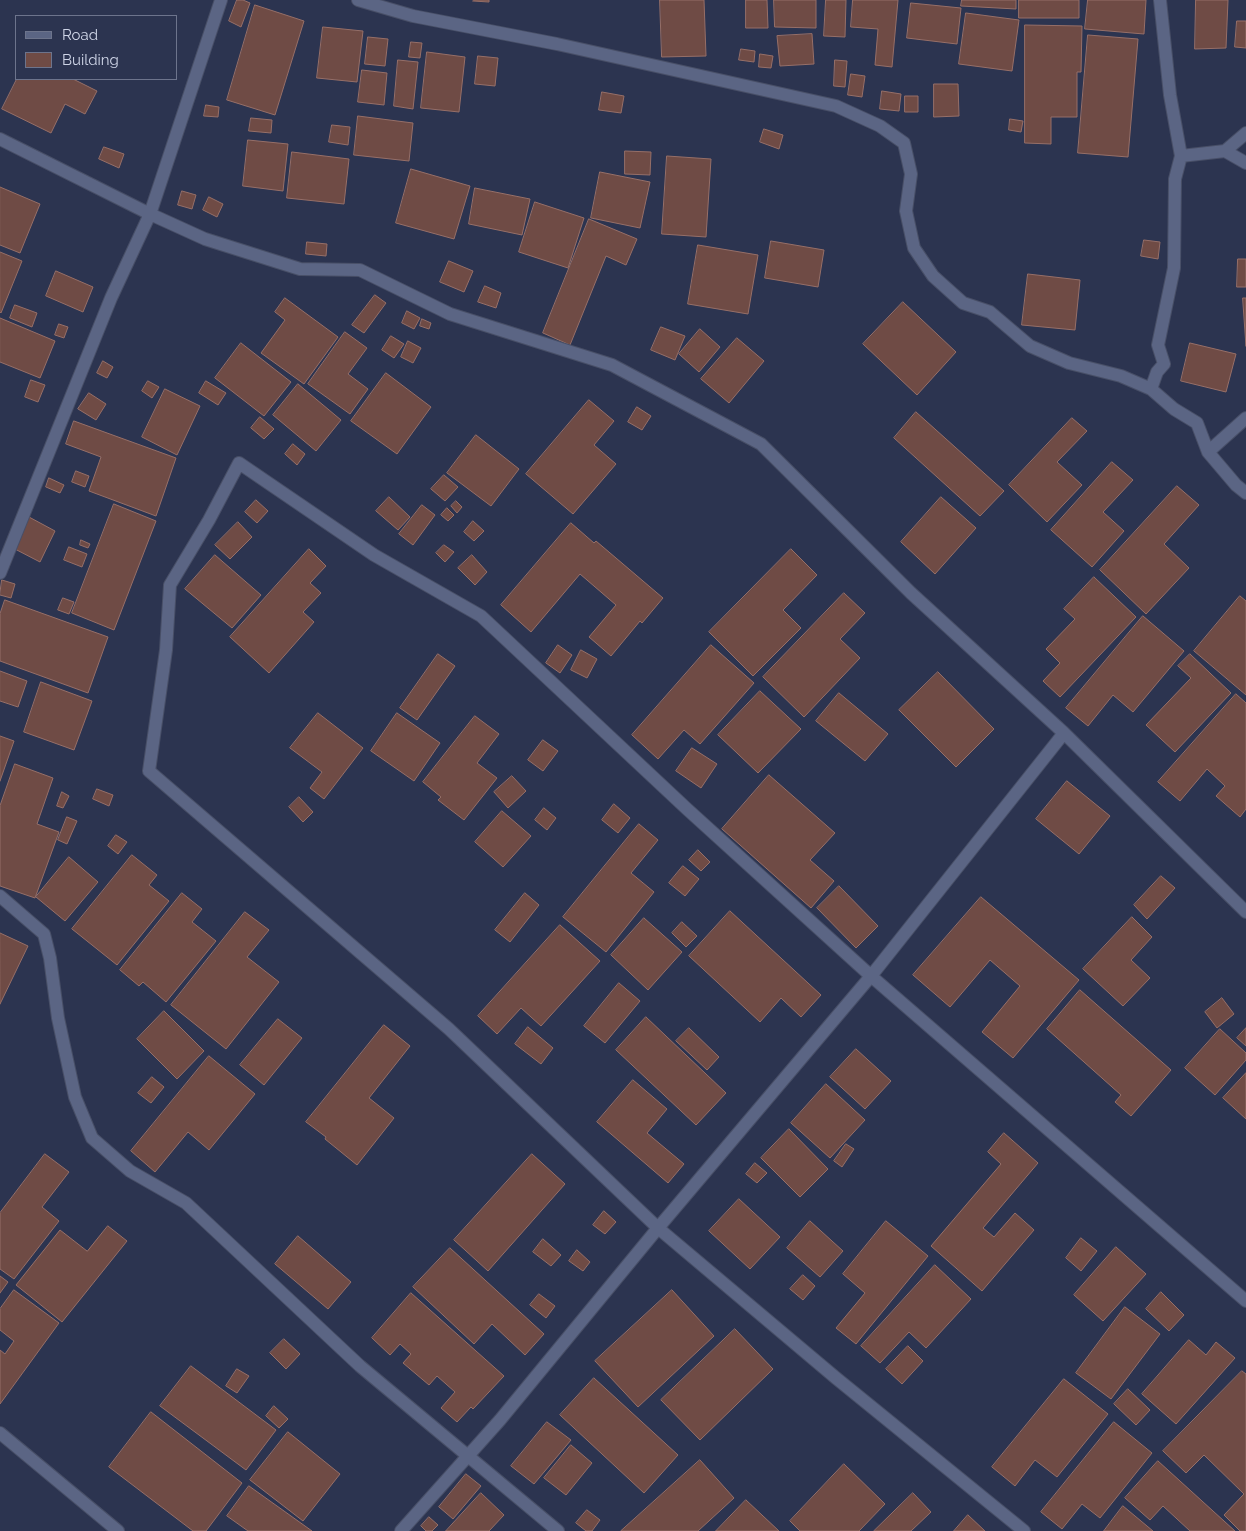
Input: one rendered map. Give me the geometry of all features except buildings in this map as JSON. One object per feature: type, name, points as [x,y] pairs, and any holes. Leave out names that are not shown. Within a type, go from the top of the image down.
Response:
[{"type":"street","points":[[0,573],[111,298],[150,214],[222,0]]},
{"type":"street","points":[[358,0],[413,16],[557,44],[836,106],[880,126],[904,143],[911,174],[906,211],[914,248],[933,276],[963,304],[990,312],[1030,346],[1069,363],[1121,376],[1151,389],[1174,409],[1197,423],[1208,452],[1246,494]]},
{"type":"street","points":[[1151,389],[1157,372],[1164,364],[1158,345],[1174,268],[1175,179],[1181,156],[1170,95],[1160,0]]},
{"type":"street","points":[[1181,156],[1225,151],[1246,133]]},
{"type":"street","points":[[0,139],[150,214],[205,239],[300,269],[360,270],[450,314],[612,365],[761,444],[911,593],[1064,734],[1246,912]]},
{"type":"street","points":[[1225,151],[1246,163]]},
{"type":"street","points":[[1208,452],[1246,418]]},
{"type":"street","points":[[1024,1531],[836,1378],[658,1228],[449,1029],[149,771],[166,650],[170,585],[209,520],[239,462],[374,555],[481,616],[687,809],[871,976],[1246,1301]]},
{"type":"street","points":[[401,1531],[468,1457],[871,976],[1064,734]]},
{"type":"street","points":[[0,896],[44,934],[50,958],[58,1018],[75,1097],[92,1138],[130,1170],[186,1203],[360,1366],[558,1531]]},
{"type":"street","points":[[0,1433],[118,1531]]}]
